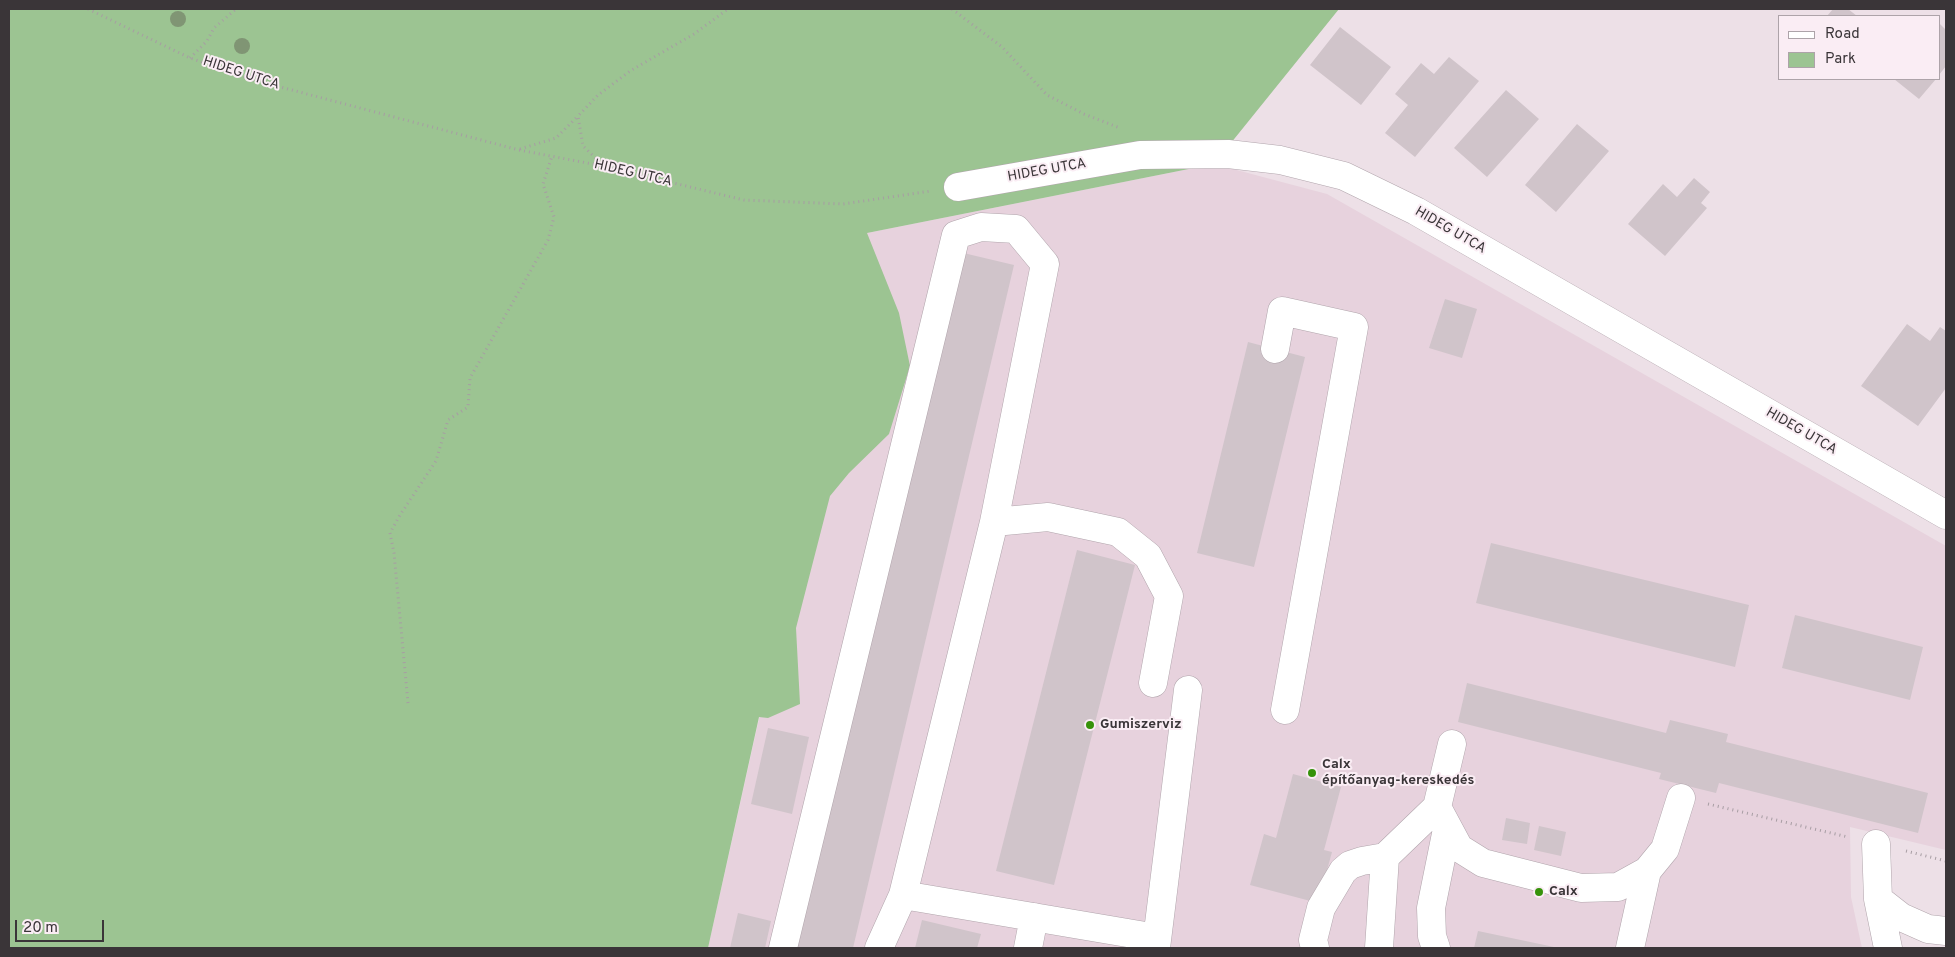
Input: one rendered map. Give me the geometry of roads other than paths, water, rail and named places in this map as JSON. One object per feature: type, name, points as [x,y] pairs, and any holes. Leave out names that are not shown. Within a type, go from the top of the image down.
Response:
[{"type":"street","name":"HIDEG UTCA","points":[[958,187],[1140,155],[1228,154],[1280,160],[1344,176],[1416,211],[1946,515]]},
{"type":"street","points":[[783,948],[956,235],[981,227],[1016,228],[1045,264],[994,522],[903,895],[879,948]]},
{"type":"street","points":[[1275,349],[1282,311],[1354,327],[1285,710]]},
{"type":"street","points":[[994,522],[1048,517],[1118,532],[1148,556],[1169,596],[1153,683]]},
{"type":"street","points":[[903,895],[1034,917],[1156,943],[1188,690]]},
{"type":"street","points":[[1436,948],[1432,936],[1431,908],[1452,744]]},
{"type":"street","points":[[1442,818],[1459,848],[1484,863],[1581,888],[1618,887],[1647,871],[1665,849],[1681,798]]},
{"type":"street","points":[[1315,948],[1313,940],[1321,908],[1343,871],[1356,863],[1372,858],[1385,857],[1442,818]]},
{"type":"street","points":[[1876,844],[1878,899],[1888,948]]},
{"type":"street","points":[[1379,948],[1385,857]]},
{"type":"street","points":[[1630,948],[1647,871]]},
{"type":"street","points":[[1878,899],[1901,917],[1928,929],[1946,931]]},
{"type":"street","points":[[1028,948],[1034,917]]},
{"type":"place","name":"Gumiszerviz","points":[[1090,725]]},
{"type":"place","name":"Calx építőanyag-kereskedés","points":[[1312,773]]},
{"type":"place","name":"Calx","points":[[1539,892]]}]
